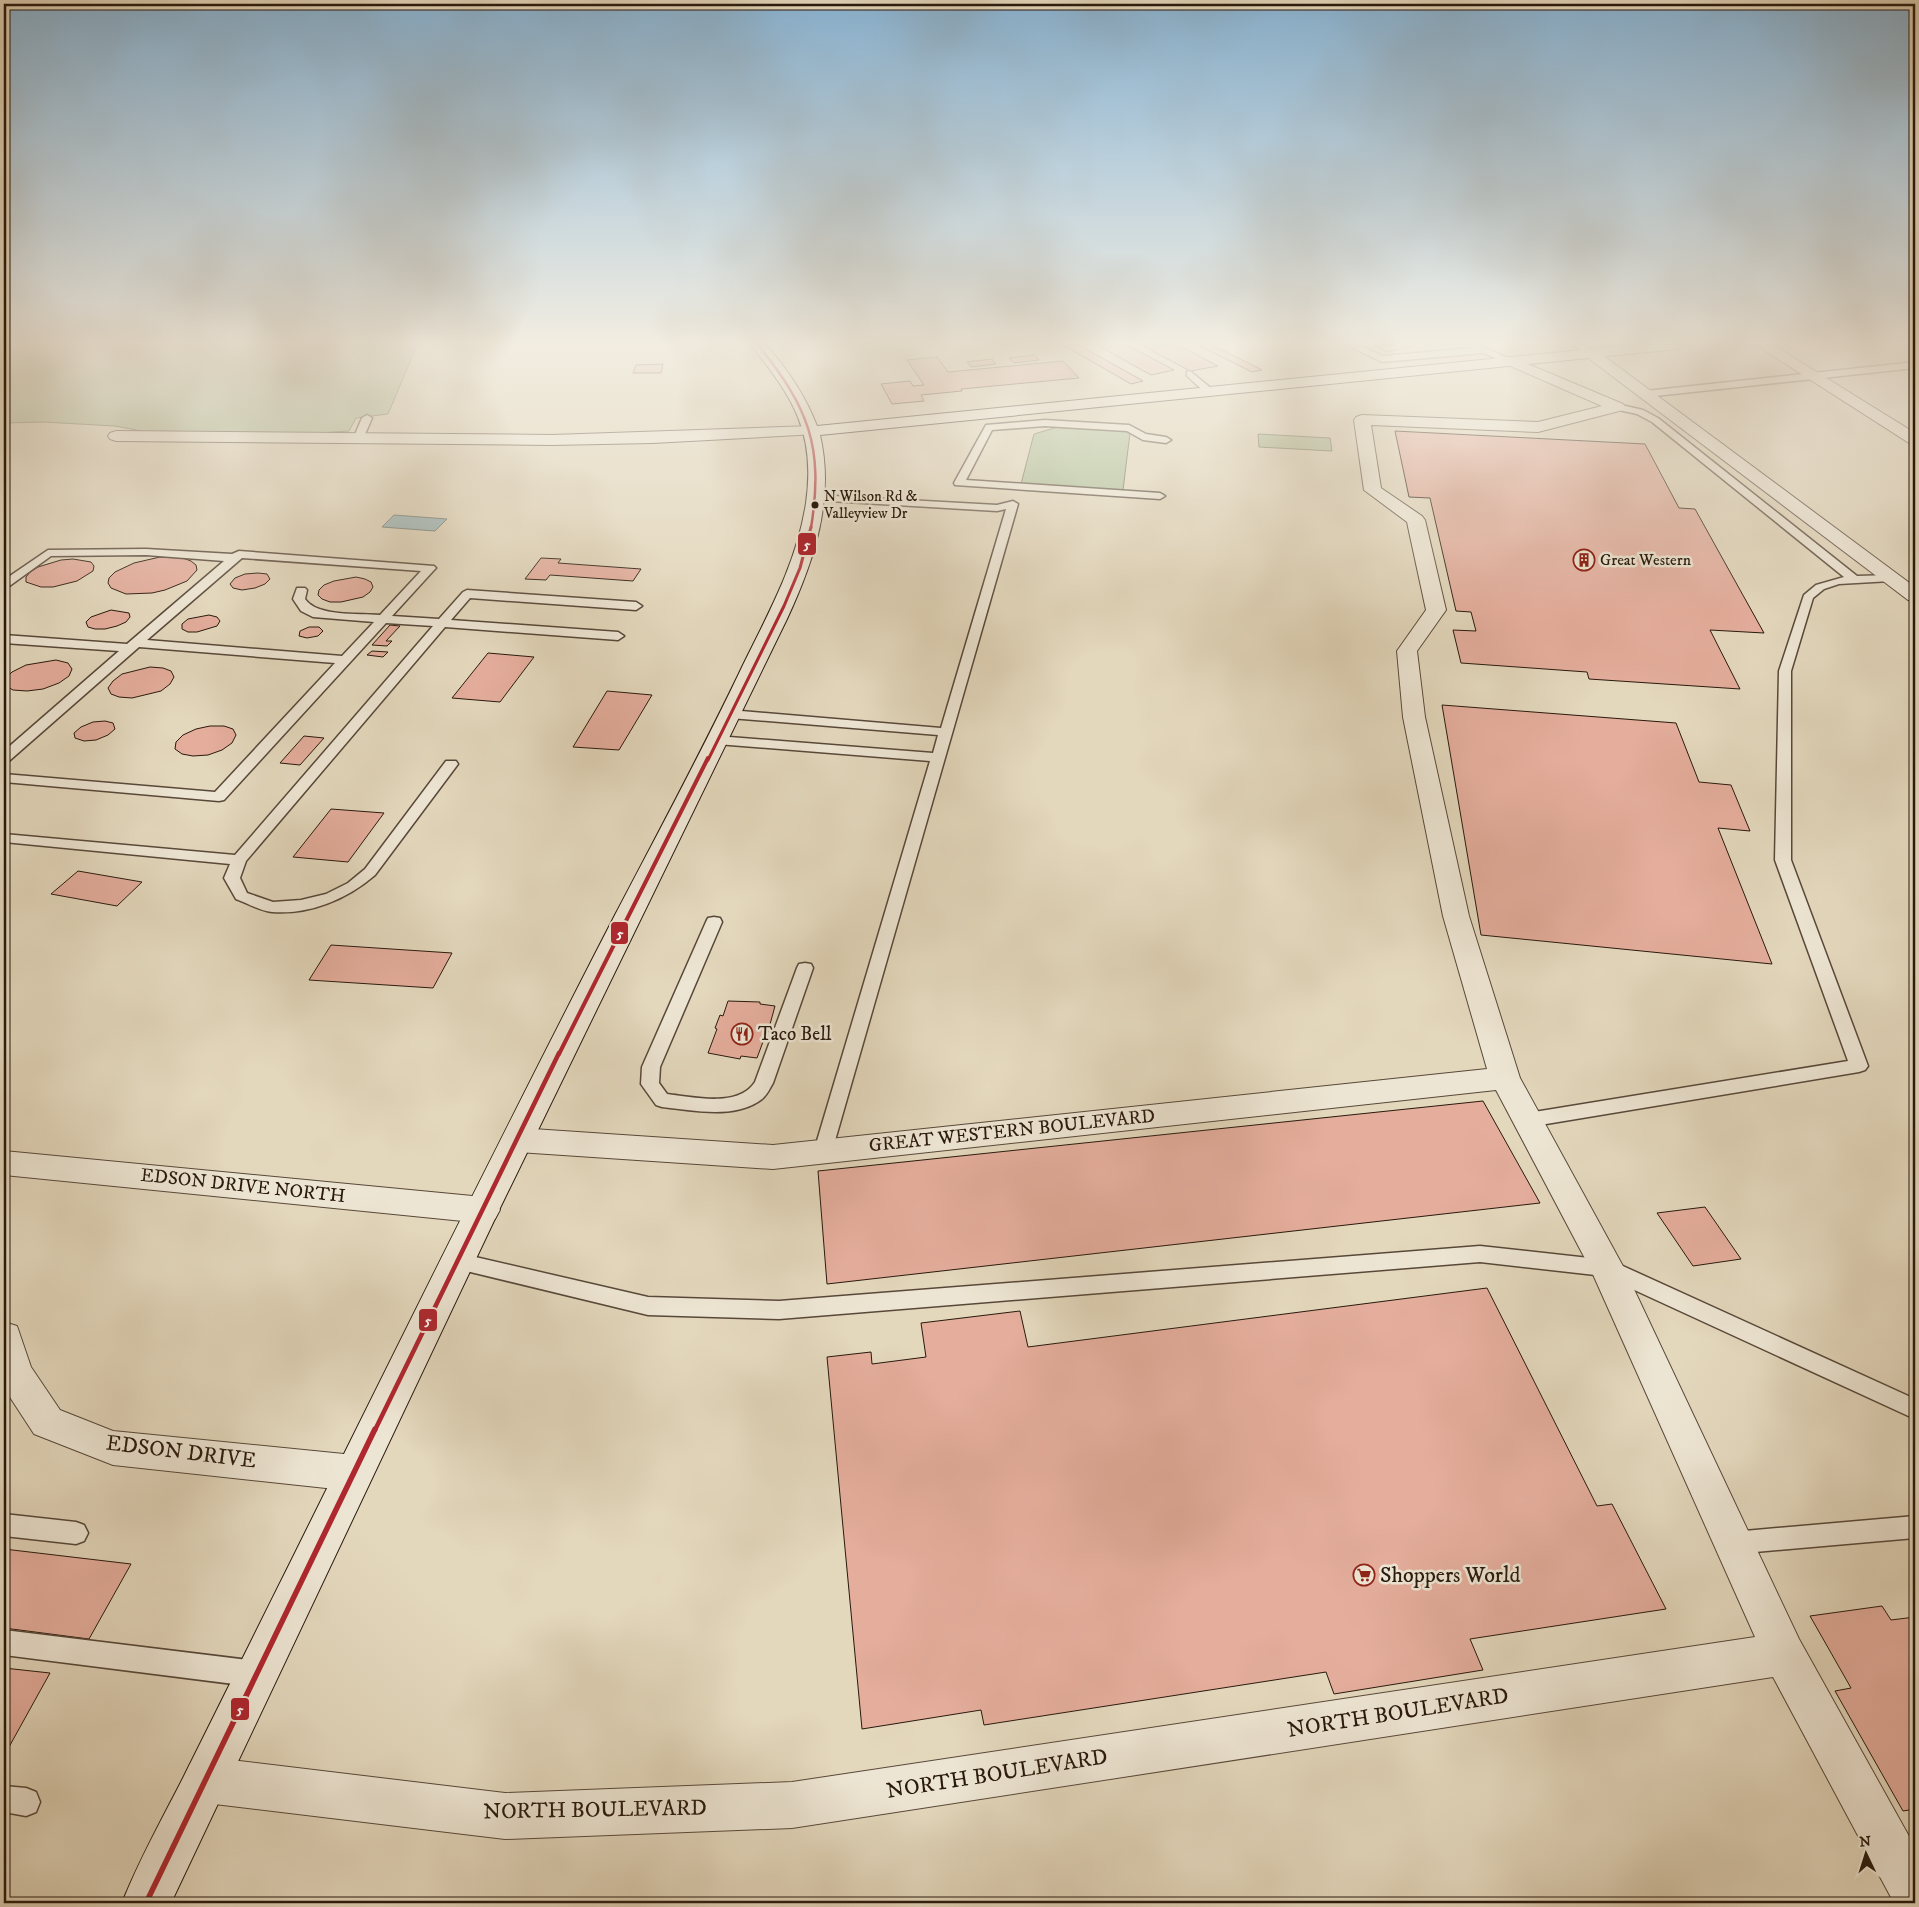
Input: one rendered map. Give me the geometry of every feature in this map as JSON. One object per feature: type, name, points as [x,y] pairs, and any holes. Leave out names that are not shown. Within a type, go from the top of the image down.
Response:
[{"type":"street","points":[[116,436],[596,440],[739,434]]},
{"type":"street","points":[[146,1903],[483,1210],[730,714],[802,561],[811,530],[816,492],[816,464],[811,434]]},
{"type":"street","points":[[1364,434],[1373,490],[1416,520],[1420,534],[1436,610],[1407,651],[1414,717],[1456,916],[1505,1078],[1607,1268],[1784,1654],[1915,1894]]},
{"type":"street","points":[[1699,434],[1915,596]]},
{"type":"street","points":[[1891,578],[1915,576]]},
{"type":"street","name":"GREAT WESTERN BOULEVARD","points":[[518,1140],[773,1156],[1505,1078]]},
{"type":"street","name":"EDSON DRIVE NORTH","points":[[4,1163],[483,1210]]},
{"type":"street","name":"EDSON DRIVE","points":[[4,1337],[14,1372],[46,1422],[113,1448],[354,1473]]},
{"type":"street","name":"NORTH BOULEVARD","points":[[206,1780],[505,1816],[792,1805],[1784,1654]]},
{"type":"lane","points":[[358,439],[360,434]]},
{"type":"lane","points":[[955,496],[959,483],[985,434]]},
{"type":"lane","points":[[1138,434],[1143,437],[1166,440]]},
{"type":"lane","points":[[1672,434],[1853,579]]},
{"type":"lane","points":[[959,483],[1160,496]]},
{"type":"lane","points":[[816,492],[955,496],[1000,499],[1013,504]]},
{"type":"lane","points":[[816,492],[997,508],[1013,504]]},
{"type":"lane","points":[[823,1151],[1013,504]]},
{"type":"lane","points":[[4,585],[48,553],[146,552],[234,558]]},
{"type":"lane","points":[[4,758],[239,554],[430,568],[219,797],[4,778]]},
{"type":"lane","points":[[1528,1120],[1859,1066],[1783,860],[1785,670],[1808,598],[1820,587],[1853,579],[1891,578]]},
{"type":"lane","points":[[301,590],[298,599],[304,608],[316,614],[618,636]]},
{"type":"lane","points":[[451,764],[370,872],[353,886],[331,898],[301,905],[272,907],[241,896],[232,878],[239,860],[467,594],[636,606]]},
{"type":"lane","points":[[4,638],[345,660]]},
{"type":"lane","points":[[730,714],[946,732]]},
{"type":"lane","points":[[717,740],[938,758]]},
{"type":"lane","points":[[4,838],[239,860]]},
{"type":"lane","points":[[714,922],[650,1067],[650,1084],[662,1100],[713,1105],[740,1101],[756,1094],[764,1082],[805,968]]},
{"type":"lane","points":[[458,1261],[648,1306],[779,1310],[1480,1254],[1607,1268],[1915,1409]]},
{"type":"lane","points":[[4,1525],[76,1533]]},
{"type":"lane","points":[[1733,1543],[1915,1527]]},
{"type":"lane","points":[[4,1642],[258,1674]]},
{"type":"green space","points":[[1034,434],[1130,434],[1123,490],[1021,484]]},
{"type":"green space","points":[[1258,434],[1330,438],[1332,451],[1259,447]]},
{"type":"water","points":[[394,515],[447,519],[435,531],[382,527]]},
{"type":"building","name":"Great Western","points":[[1396,434],[1453,434],[1645,444],[1679,508],[1695,509],[1764,633],[1710,630],[1740,689],[1589,679],[1587,672],[1461,663],[1453,630],[1476,631],[1471,612],[1456,611],[1430,498],[1409,497]]},
{"type":"building","points":[[160,557],[183,558],[196,565],[197,570],[187,581],[152,593],[126,594],[111,588],[108,583],[109,578],[115,572],[134,563]]},
{"type":"building","points":[[541,558],[561,559],[558,563],[641,569],[633,581],[550,575],[546,580],[525,579]]},
{"type":"building","points":[[73,559],[91,562],[94,566],[93,571],[77,581],[53,587],[41,587],[26,582],[26,577],[30,572],[38,567],[61,560]]},
{"type":"building","points":[[245,574],[267,574],[270,579],[265,584],[255,588],[242,590],[233,588],[230,584],[235,578]]},
{"type":"building","points":[[356,577],[371,582],[373,587],[363,597],[341,602],[330,602],[318,595],[319,590],[324,585]]},
{"type":"building","points":[[111,610],[129,613],[130,617],[126,622],[105,629],[88,627],[86,622],[91,617]]},
{"type":"building","points":[[209,615],[217,617],[220,621],[217,626],[197,632],[188,632],[182,629],[182,624],[188,619]]},
{"type":"building","points":[[390,625],[400,626],[386,641],[392,641],[387,646],[372,645]]},
{"type":"building","points":[[309,627],[319,627],[323,631],[318,636],[307,638],[299,636],[300,631]]},
{"type":"building","points":[[372,651],[388,652],[383,657],[367,655]]},
{"type":"building","points":[[488,653],[534,657],[500,702],[452,698]]},
{"type":"building","points":[[56,660],[68,663],[72,669],[69,676],[59,683],[43,689],[27,691],[13,690],[6,686],[5,679],[12,672],[26,665]]},
{"type":"building","points":[[150,667],[171,671],[174,677],[170,684],[161,691],[132,698],[111,694],[108,688],[122,674]]},
{"type":"building","points":[[607,691],[652,695],[619,750],[573,747]]},
{"type":"building","points":[[1442,705],[1676,723],[1699,782],[1731,785],[1750,831],[1718,828],[1772,964],[1481,935]]},
{"type":"building","points":[[105,721],[113,723],[115,729],[108,735],[96,740],[84,741],[75,738],[74,733],[81,727],[93,722]]},
{"type":"building","points":[[224,726],[233,729],[236,735],[232,743],[222,750],[208,755],[193,756],[182,754],[175,749],[176,742],[183,735],[196,729]]},
{"type":"building","points":[[304,736],[324,738],[300,765],[280,763]]},
{"type":"building","points":[[331,809],[384,813],[348,862],[293,857]]},
{"type":"building","points":[[78,871],[142,882],[117,906],[51,894]]},
{"type":"building","points":[[331,945],[452,953],[433,988],[309,980]]},
{"type":"building","name":"Taco Bell","points":[[728,1001],[760,1002],[760,1004],[775,1006],[766,1039],[764,1039],[757,1058],[741,1056],[740,1059],[708,1053],[720,1015],[723,1016]]},
{"type":"building","points":[[1483,1101],[1540,1203],[827,1284],[818,1171]]},
{"type":"building","points":[[1705,1207],[1741,1259],[1693,1266],[1657,1213]]},
{"type":"building","points":[[1487,1288],[1597,1506],[1612,1504],[1666,1609],[1470,1639],[1483,1670],[1334,1694],[1326,1672],[984,1725],[981,1710],[862,1729],[827,1357],[871,1352],[872,1364],[926,1357],[921,1323],[1020,1311],[1028,1347]]},
{"type":"building","points":[[4,1549],[131,1564],[89,1639],[4,1628]]},
{"type":"building","points":[[1882,1606],[1891,1620],[1915,1617],[1915,1809],[1903,1811],[1835,1691],[1851,1688],[1810,1616]]},
{"type":"building","points":[[4,1668],[50,1673],[4,1756]]},
{"type":"transit line","name":"5","points":[[146,1903],[484,1206],[775,625],[800,568],[811,528],[817,475],[811,434]]},
{"type":"place","name":"N Wilson Rd & Valleyview Dr","points":[[815,505]]},
{"type":"place","name":"Great Western","points":[[1584,560]]},
{"type":"place","name":"Taco Bell","points":[[742,1034]]},
{"type":"place","name":"Shoppers World","points":[[1364,1575]]}]
